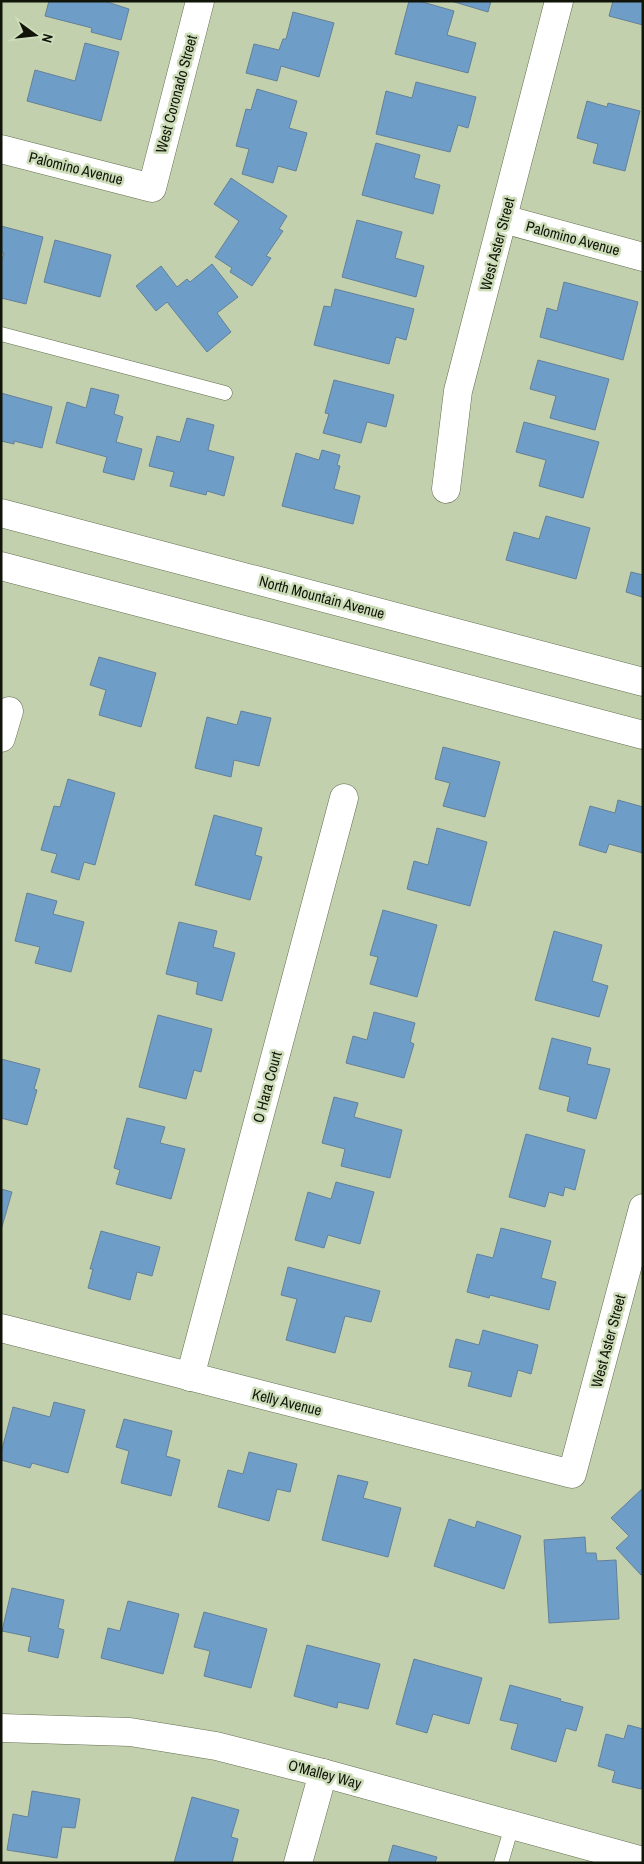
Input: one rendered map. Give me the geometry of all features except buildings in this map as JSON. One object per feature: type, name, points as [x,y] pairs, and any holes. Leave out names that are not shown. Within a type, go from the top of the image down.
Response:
[{"type":"street","name":"West Coronado Street","points":[[152,188],[200,1]]},
{"type":"street","name":"West Aster Street","points":[[446,489],[458,391],[559,1]]},
{"type":"street","name":"Palomino Avenue","points":[[1,149],[152,188]]},
{"type":"street","name":"Palomino Avenue","points":[[503,219],[643,256]]},
{"type":"street","name":"North Mountain Avenue","points":[[1,513],[643,682]]},
{"type":"street","points":[[1,566],[643,735]]},
{"type":"street","points":[[1,738],[9,711]]},
{"type":"street","name":"O Hara Court","points":[[190,1377],[344,798]]},
{"type":"street","name":"West Aster Street","points":[[572,1474],[643,1208]]},
{"type":"street","name":"Kelly Avenue","points":[[1,1328],[572,1474]]},
{"type":"street","name":"O'Malley Way","points":[[1,1728],[130,1732],[216,1746],[324,1773],[643,1861]]},
{"type":"street","points":[[298,1863],[324,1773]]},
{"type":"lane","points":[[1,334],[225,393]]},
{"type":"lane","points":[[501,1863],[512,1826]]}]
